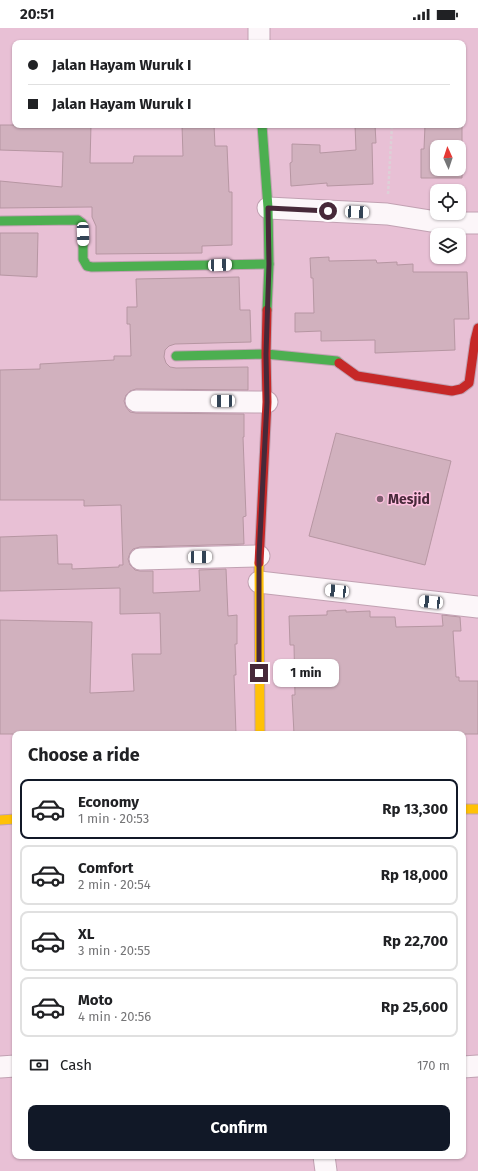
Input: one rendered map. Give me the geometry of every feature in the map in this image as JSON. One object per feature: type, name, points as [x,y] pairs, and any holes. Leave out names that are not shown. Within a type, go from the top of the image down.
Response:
[{"type":"street","points":[[259,28],[259,40]]},
{"type":"street","points":[[260,731],[259,556],[267,402],[266,354],[269,264],[268,208],[262,128]]},
{"type":"street","points":[[268,208],[387,214],[443,223],[478,223]]},
{"type":"street","points":[[0,221],[78,220],[83,226],[84,259],[87,266],[92,267],[269,264]]},
{"type":"street","points":[[176,356],[266,354],[337,362],[357,376],[452,391],[462,389],[469,383],[478,328]]},
{"type":"street","points":[[136,401],[267,402]]},
{"type":"street","points":[[140,559],[259,556]]},
{"type":"street","points":[[259,582],[478,607]]},
{"type":"street","points":[[466,809],[478,809]]},
{"type":"street","points":[[0,820],[12,819]]},
{"type":"street","points":[[0,1067],[12,1066]]},
{"type":"street","points":[[466,1067],[478,1066]]},
{"type":"street","points":[[324,1159],[326,1171]]},
{"type":"path","points":[[387,214],[392,128]]},
{"type":"building","points":[[0,125],[12,125],[12,128],[91,128],[90,163],[133,163],[134,156],[183,156],[182,128],[214,128],[215,146],[227,146],[229,192],[232,192],[232,245],[202,246],[202,253],[96,254],[96,226],[92,217],[92,207],[0,208],[0,181],[62,187],[63,152],[0,150]]},
{"type":"building","points":[[355,128],[375,128],[376,143],[372,143],[373,184],[327,186],[327,183],[291,186],[290,163],[292,162],[292,144],[320,145],[320,153],[356,150]]},
{"type":"building","points":[[425,128],[462,128],[462,140],[430,140],[430,176],[462,176],[462,178],[421,178],[421,149],[424,149]]},
{"type":"building","points":[[0,233],[38,233],[37,277],[0,275]]},
{"type":"building","points":[[329,257],[329,261],[376,260],[377,263],[397,262],[397,265],[413,264],[413,272],[467,272],[469,319],[454,319],[455,350],[375,353],[375,340],[321,341],[321,331],[295,332],[295,313],[314,313],[313,278],[311,278],[310,258]]},
{"type":"building","points":[[239,277],[240,310],[250,310],[251,342],[175,344],[169,346],[165,350],[164,357],[166,363],[170,367],[176,368],[248,367],[248,390],[136,389],[130,391],[126,395],[124,401],[130,412],[136,413],[244,414],[243,437],[246,516],[243,517],[244,544],[140,547],[133,549],[128,559],[130,565],[135,570],[153,571],[153,593],[200,591],[199,570],[226,569],[228,616],[237,615],[237,644],[235,644],[236,675],[234,675],[236,731],[12,731],[12,734],[0,734],[0,620],[92,622],[90,693],[134,691],[132,654],[161,654],[160,613],[120,614],[120,588],[0,591],[0,537],[57,535],[58,564],[72,564],[72,569],[119,567],[119,565],[123,565],[121,505],[84,506],[84,500],[0,500],[0,370],[40,369],[40,364],[114,360],[114,356],[131,356],[130,324],[127,324],[127,307],[137,307],[136,279]]},
{"type":"building","name":"Mesjid","points":[[336,433],[451,461],[425,565],[309,536]]},
{"type":"building","points":[[327,611],[370,611],[370,617],[395,617],[396,627],[443,626],[442,615],[460,617],[461,631],[453,631],[456,677],[459,677],[459,681],[478,681],[478,734],[466,734],[466,731],[294,731],[292,695],[295,695],[294,645],[290,645],[289,616],[327,615]]},
{"type":"traffic: fast","points":[[262,128],[268,208],[269,264],[267,310]]},
{"type":"traffic: fast","points":[[0,221],[78,220],[83,226],[83,259],[87,266],[92,267],[269,264]]},
{"type":"traffic: fast","points":[[176,356],[266,354],[337,361],[339,363]]},
{"type":"traffic: slow","points":[[259,563],[260,731]]},
{"type":"traffic: slow","points":[[466,809],[478,809]]},
{"type":"traffic: slow","points":[[0,820],[12,819]]},
{"type":"traffic: jam","points":[[259,563],[267,402],[267,310]]},
{"type":"traffic: jam","points":[[339,363],[357,376],[452,391],[461,389],[469,383],[478,328]]},
{"type":"place","name":"Mesjid","points":[[380,499]]},
{"type":"route","points":[[259,673],[259,556],[267,402],[266,354],[269,264],[268,208],[328,211]]}]
